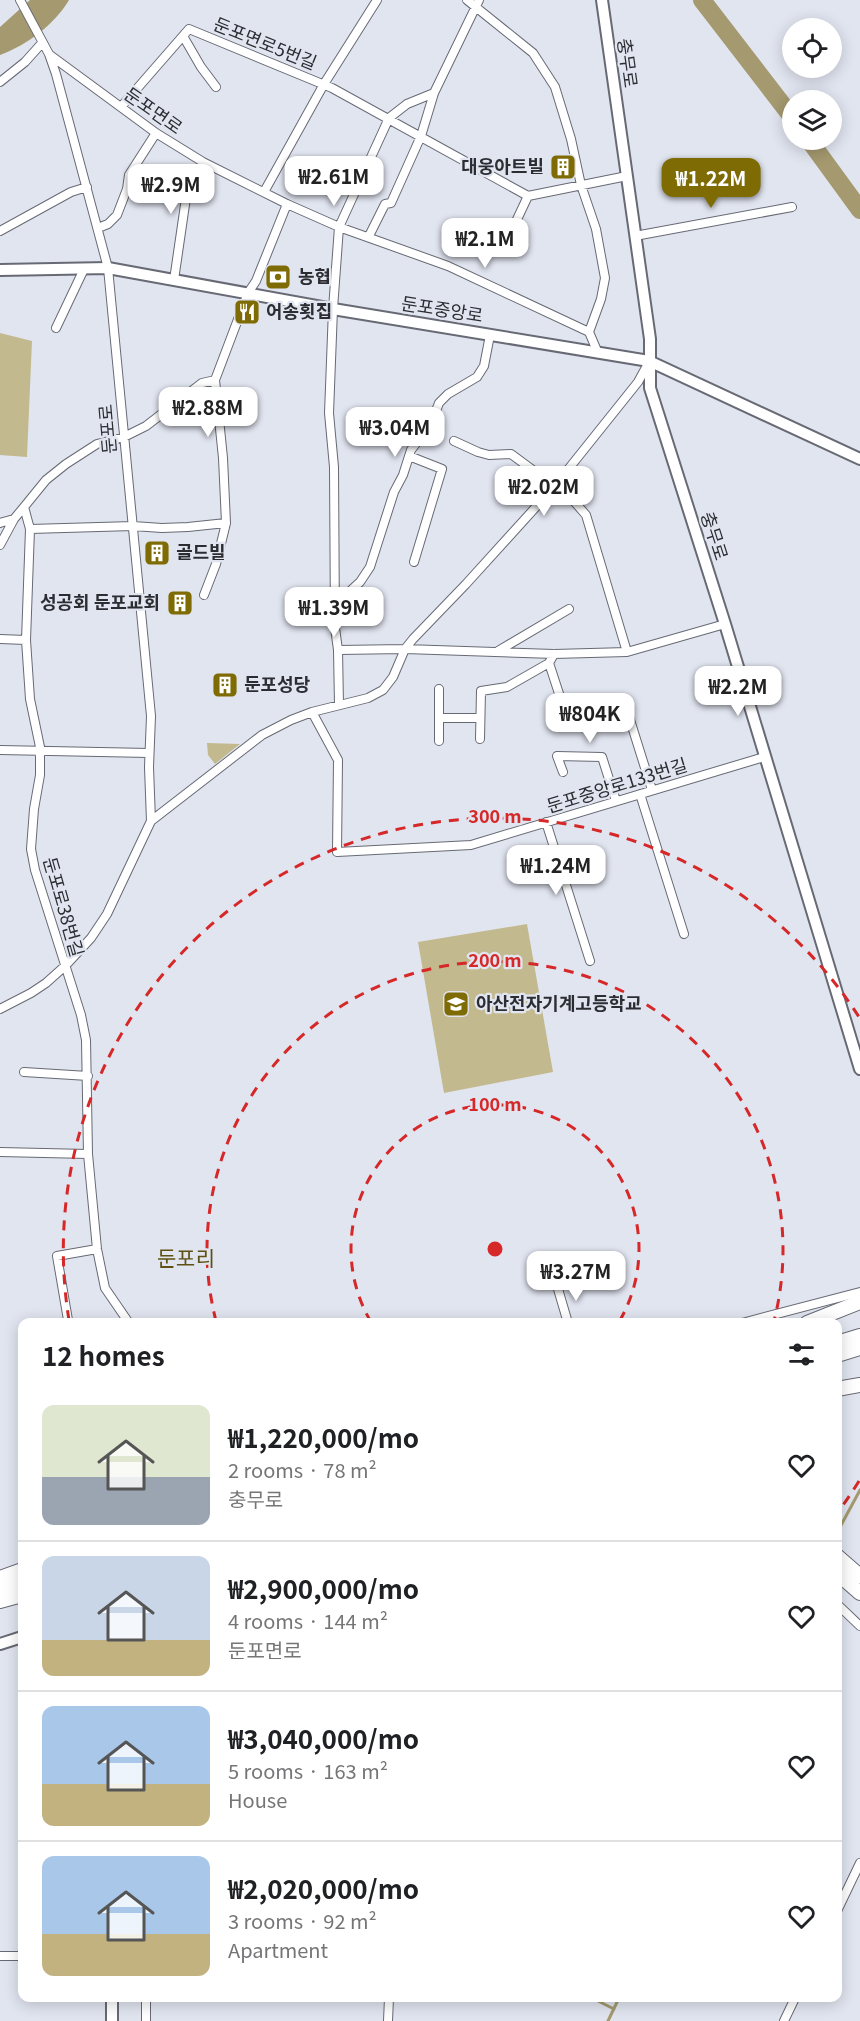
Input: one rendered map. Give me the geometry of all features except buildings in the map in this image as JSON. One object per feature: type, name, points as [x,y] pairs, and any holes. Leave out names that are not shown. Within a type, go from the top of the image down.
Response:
[{"type":"highway","points":[[820,1318],[860,1302]]},
{"type":"highway","points":[[842,1341],[860,1336]]},
{"type":"highway","points":[[842,1353],[860,1348]]},
{"type":"highway","points":[[842,1388],[860,1385]]},
{"type":"highway","points":[[842,1560],[860,1576]]},
{"type":"highway","points":[[0,1578],[18,1571]]},
{"type":"highway","points":[[842,1577],[860,1593]]},
{"type":"highway","points":[[0,1588],[18,1582]]},
{"type":"highway","points":[[0,1601],[18,1596]]},
{"type":"street","name":"둔포로","points":[[20,0],[49,54],[56,74],[108,268],[151,716],[149,753],[151,821]]},
{"type":"street","points":[[264,192],[324,84],[377,0]]},
{"type":"street","points":[[467,0],[478,3],[533,53],[555,87],[571,139],[581,185],[596,229],[605,278],[601,299],[589,332],[598,352]]},
{"type":"street","name":"충무로","points":[[602,0],[650,339],[650,388],[725,624],[860,1069]]},
{"type":"street","points":[[369,236],[385,204],[391,203],[421,136],[434,93],[478,3]]},
{"type":"street","name":"둔포면로5번길","points":[[121,107],[189,29],[324,84],[528,196]]},
{"type":"street","points":[[183,36],[216,87]]},
{"type":"street","points":[[0,81],[18,68],[41,41]]},
{"type":"street","name":"둔포면로","points":[[49,54],[156,133],[203,162],[339,227],[448,266],[589,332]]},
{"type":"street","points":[[339,705],[335,605],[334,467],[329,413],[339,227],[389,118],[406,104],[434,93]]},
{"type":"street","points":[[98,228],[108,224],[117,215],[127,189],[129,175],[156,133]]},
{"type":"street","points":[[174,280],[188,191],[203,162]]},
{"type":"street","points":[[512,230],[528,196],[627,176]]},
{"type":"street","points":[[0,231],[71,192],[87,188]]},
{"type":"street","points":[[204,595],[216,564],[226,523],[223,458],[215,380],[248,293],[256,281],[287,204]]},
{"type":"street","points":[[635,236],[792,207]]},
{"type":"street","name":"둔포중앙로","points":[[0,270],[108,268],[333,309],[649,361],[860,459]]},
{"type":"street","points":[[56,328],[84,269]]},
{"type":"street","points":[[335,605],[360,582],[370,567],[394,492],[403,475],[411,450],[431,424],[439,403],[448,394],[477,377],[484,366],[490,335]]},
{"type":"street","name":"둔포로","points":[[0,1009],[31,993],[65,966],[91,938],[107,914],[151,821],[262,735],[312,712],[368,698],[383,690],[393,677],[405,649],[554,487],[638,382],[649,361]]},
{"type":"street","points":[[0,545],[14,519],[46,480],[66,464],[98,444],[124,437],[146,426],[202,382],[215,380]]},
{"type":"street","points":[[454,441],[489,455],[511,454],[572,499],[586,515],[627,652]]},
{"type":"street","points":[[409,456],[442,469],[414,562]]},
{"type":"street","name":"둔포로38번길","points":[[24,507],[30,529],[26,640],[30,699],[40,751],[40,775],[30,849],[81,1015],[86,1040],[88,1154],[97,1249],[105,1288],[126,1318]]},
{"type":"street","points":[[0,523],[14,519]]},
{"type":"street","points":[[30,529],[133,526],[162,528],[226,523]]},
{"type":"street","points":[[497,652],[569,609]]},
{"type":"street","points":[[338,650],[405,649],[554,654],[627,652],[725,624]]},
{"type":"street","points":[[0,639],[26,640]]},
{"type":"street","points":[[480,740],[481,691],[507,687],[549,663],[554,654]]},
{"type":"street","points":[[549,663],[565,712]]},
{"type":"street","points":[[439,689],[439,741]]},
{"type":"street","points":[[625,704],[652,790]]},
{"type":"street","name":"둔포중앙로133번길","points":[[312,712],[338,760],[337,852],[471,845],[764,757]]},
{"type":"street","points":[[439,718],[480,717]]},
{"type":"street","points":[[0,750],[149,753]]},
{"type":"street","points":[[562,772],[557,756],[602,757],[616,801]]},
{"type":"street","points":[[640,794],[684,934]]},
{"type":"street","points":[[546,822],[590,961]]},
{"type":"street","points":[[24,1072],[88,1076]]},
{"type":"street","points":[[0,1152],[88,1154]]},
{"type":"street","points":[[68,1318],[57,1256],[97,1249]]},
{"type":"street","points":[[558,1289],[567,1318]]},
{"type":"street","points":[[761,1318],[860,1292]]},
{"type":"street","points":[[842,1609],[860,1626]]},
{"type":"street","points":[[0,1644],[18,1638]]},
{"type":"street","points":[[842,1901],[860,1863]]},
{"type":"street","points":[[0,1956],[18,1956]]},
{"type":"street","points":[[112,2002],[112,2021]]},
{"type":"street","points":[[146,2002],[146,2021]]},
{"type":"street","points":[[388,2021],[389,2002]]},
{"type":"street","points":[[784,2021],[793,2002]]},
{"type":"shaded area","points":[[30,0],[69,0],[48,26],[20,46],[0,55],[0,27]]},
{"type":"shaded area","points":[[0,333],[32,341],[27,457],[0,455]]},
{"type":"shaded area","points":[[207,743],[240,744],[215,764],[208,755]]},
{"type":"shaded area","points":[[527,924],[553,1072],[444,1093],[418,942]]},
{"type":"waterway","points":[[702,0],[782,104]]},
{"type":"waterway","points":[[816,150],[860,210]]},
{"type":"waterway","points":[[842,1523],[860,1490]]},
{"type":"waterway","points":[[600,2002],[614,2009]]},
{"type":"waterway","points":[[608,2021],[617,2002]]},
{"type":"place","name":"대웅아트빌","points":[[563,167]]},
{"type":"place","name":"농협","points":[[278,277]]},
{"type":"place","name":"어송횟집","points":[[247,312]]},
{"type":"place","name":"골드빌","points":[[157,553]]},
{"type":"place","name":"성공회 둔포교회","points":[[180,603]]},
{"type":"place","name":"둔포성당","points":[[225,685]]},
{"type":"place","name":"아산전자기계고등학교","points":[[456,1004]]},
{"type":"district","name":"둔포리","points":[[186,1259]]}]
